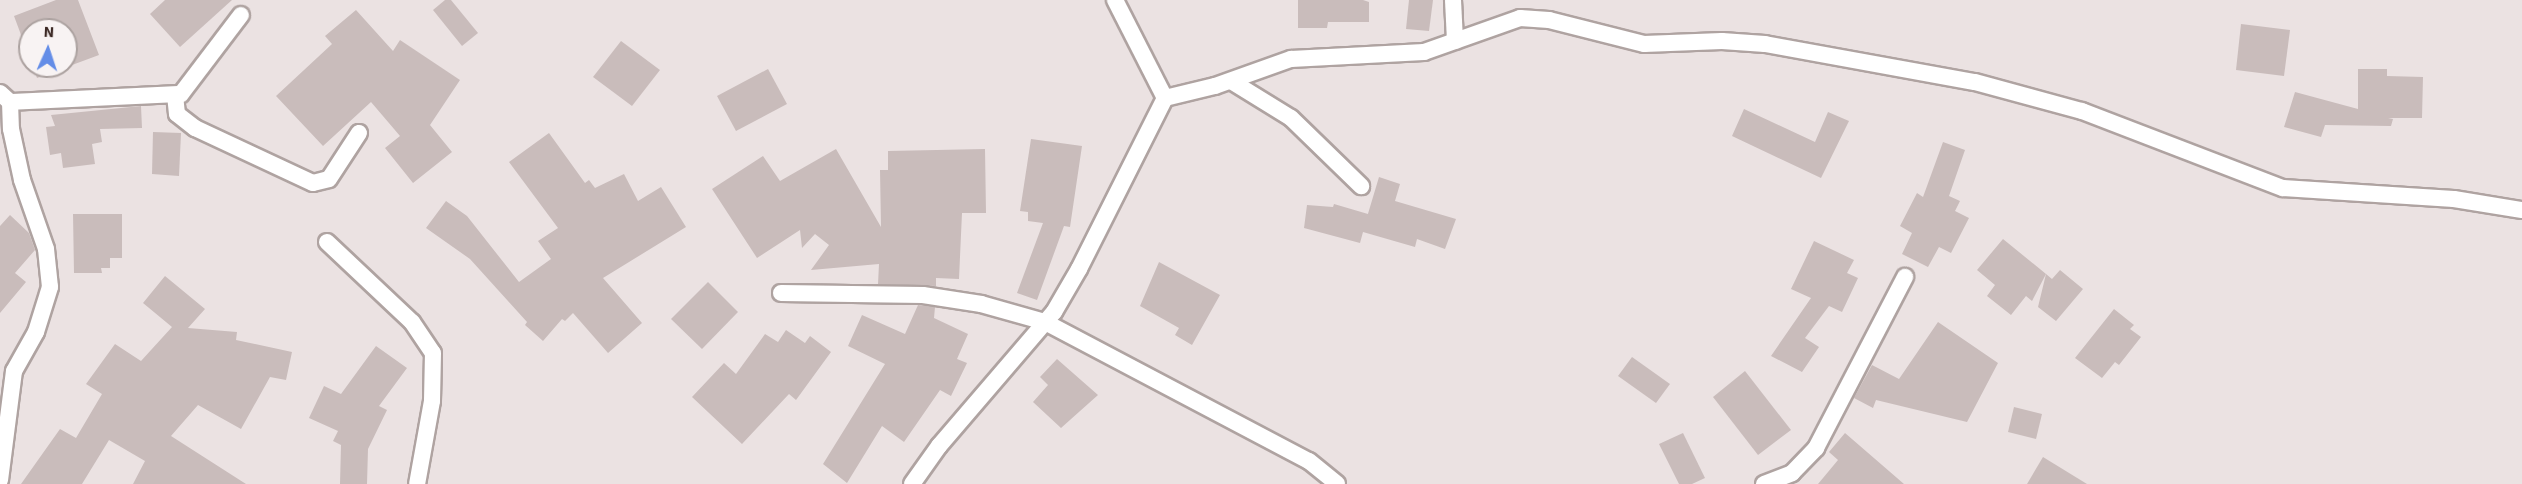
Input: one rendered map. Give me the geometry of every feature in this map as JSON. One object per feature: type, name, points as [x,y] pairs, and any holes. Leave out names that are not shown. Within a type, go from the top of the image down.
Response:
[{"type":"street","points":[[1115,0],[1165,98]]},
{"type":"street","points":[[1454,0],[1455,41]]},
{"type":"street","points":[[0,480],[14,371],[36,332],[50,287],[46,249],[22,180],[5,98],[175,95],[186,90],[241,15]]},
{"type":"street","points":[[912,484],[939,446],[1045,322],[1079,269],[1165,98],[1231,81],[1291,59],[1334,55],[1382,57],[1424,52],[1509,21],[1530,18],[1644,44],[1722,40],[1765,44],[1975,82],[2052,101],[2283,188],[2454,199],[2522,210]]},
{"type":"street","points":[[1231,81],[1291,118],[1361,186]]},
{"type":"street","points":[[175,95],[177,114],[195,128],[313,183],[330,179],[359,133]]},
{"type":"street","points":[[327,242],[412,321],[433,353],[432,401],[417,484]]},
{"type":"street","points":[[1764,484],[1792,472],[1816,448],[1905,277]]},
{"type":"street","points":[[781,293],[880,292],[923,295],[981,304],[1045,322],[1309,461],[1337,484]]},
{"type":"building","points":[[56,0],[78,0],[99,55],[78,63],[78,18],[18,18],[18,27],[14,16]]},
{"type":"building","points":[[165,0],[232,0],[180,47],[150,14]]},
{"type":"building","points":[[445,0],[451,0],[478,33],[462,46],[433,10]]},
{"type":"building","points":[[1298,0],[1363,0],[1369,2],[1369,22],[1328,22],[1327,28],[1298,28]]},
{"type":"building","points":[[1409,0],[1433,0],[1429,31],[1406,29]]},
{"type":"building","points":[[356,10],[393,51],[400,40],[460,80],[430,125],[452,152],[413,183],[385,148],[400,136],[371,102],[323,146],[276,96],[332,44],[325,36]]},
{"type":"building","points":[[2241,24],[2290,30],[2284,76],[2236,70]]},
{"type":"building","points":[[621,41],[660,70],[632,106],[593,77]]},
{"type":"building","points":[[768,69],[787,104],[736,131],[717,96]]},
{"type":"building","points":[[2358,69],[2387,69],[2387,76],[2423,77],[2422,118],[2388,118],[2393,119],[2391,126],[2325,125],[2321,137],[2284,127],[2295,92],[2358,109]]},
{"type":"building","points":[[141,106],[142,128],[100,129],[102,142],[92,144],[95,164],[63,168],[61,153],[50,155],[46,127],[55,126],[51,115]]},
{"type":"building","points":[[1744,109],[1815,142],[1828,112],[1849,121],[1821,178],[1732,136]]},
{"type":"building","points":[[153,132],[181,133],[179,176],[152,174]]},
{"type":"building","points":[[549,133],[585,183],[589,180],[595,188],[624,174],[638,201],[661,187],[686,227],[603,278],[642,323],[608,353],[573,313],[565,321],[562,319],[543,341],[525,325],[527,322],[470,259],[426,228],[446,201],[467,216],[519,282],[551,259],[538,241],[558,228],[509,162]]},
{"type":"building","points":[[1031,139],[1082,146],[1070,227],[1064,226],[1037,300],[1017,293],[1043,223],[1028,221],[1028,212],[1020,211]]},
{"type":"building","points":[[1943,142],[1965,150],[1949,196],[1960,201],[1955,211],[1969,218],[1951,253],[1939,247],[1928,267],[1902,254],[1912,233],[1900,226],[1917,193],[1923,197]]},
{"type":"building","points":[[836,149],[881,227],[880,170],[888,170],[888,151],[985,149],[986,213],[962,213],[959,279],[936,278],[936,286],[878,284],[879,264],[811,270],[829,245],[815,234],[802,248],[800,230],[757,258],[712,189],[763,156],[780,181]]},
{"type":"building","points":[[1379,177],[1400,184],[1395,201],[1456,219],[1445,249],[1417,239],[1415,247],[1363,232],[1360,243],[1304,228],[1307,205],[1333,207],[1334,204],[1368,214]]},
{"type":"building","points":[[73,214],[122,214],[122,258],[110,258],[110,268],[101,268],[102,273],[74,273]]},
{"type":"building","points":[[10,215],[29,233],[35,250],[15,273],[26,282],[0,313],[0,226]]},
{"type":"building","points":[[2003,239],[2046,274],[2032,301],[2026,296],[2011,315],[1987,296],[1995,285],[1977,270]]},
{"type":"building","points":[[1814,241],[1854,260],[1847,273],[1858,278],[1842,312],[1829,306],[1805,338],[1819,347],[1802,372],[1771,356],[1811,298],[1791,289]]},
{"type":"building","points":[[1159,262],[1220,295],[1192,345],[1175,335],[1179,328],[1140,306]]},
{"type":"building","points":[[2060,270],[2083,289],[2056,321],[2038,307],[2046,274],[2052,279]]},
{"type":"building","points":[[165,276],[205,309],[188,328],[237,332],[236,340],[292,352],[286,380],[270,377],[241,429],[198,405],[171,436],[246,484],[133,484],[145,461],[109,440],[82,484],[21,484],[60,429],[76,438],[102,394],[86,384],[115,344],[141,361],[172,327],[143,303]]},
{"type":"building","points":[[708,282],[738,312],[702,349],[671,319]]},
{"type":"building","points":[[918,305],[935,307],[934,318],[968,334],[957,359],[967,363],[951,396],[940,390],[904,442],[882,426],[847,483],[823,464],[885,364],[848,346],[862,315],[905,334]]},
{"type":"building","points":[[2114,309],[2134,325],[2130,329],[2141,337],[2119,365],[2115,362],[2102,378],[2075,358]]},
{"type":"building","points":[[1938,322],[1998,363],[1967,422],[1876,400],[1873,408],[1854,398],[1872,365],[1899,379]]},
{"type":"building","points":[[786,330],[805,343],[810,336],[831,352],[796,400],[789,394],[742,444],[692,397],[724,363],[736,374],[765,334],[778,342]]},
{"type":"building","points":[[376,346],[407,368],[379,406],[387,410],[368,449],[367,484],[340,484],[341,445],[333,441],[338,431],[309,418],[324,386],[341,394]]},
{"type":"building","points":[[1632,357],[1670,384],[1656,403],[1618,376]]},
{"type":"building","points":[[1057,359],[1098,395],[1061,428],[1033,402],[1048,385],[1040,377]]},
{"type":"building","points":[[1745,371],[1791,430],[1758,455],[1713,397]]},
{"type":"building","points":[[2014,407],[2042,414],[2036,439],[2008,432]]},
{"type":"building","points":[[1683,433],[1705,478],[1692,484],[1679,484],[1659,444]]},
{"type":"building","points":[[1845,433],[1904,484],[1818,484],[1838,460],[1829,452]]},
{"type":"building","points":[[2043,457],[2087,484],[2027,484]]}]
